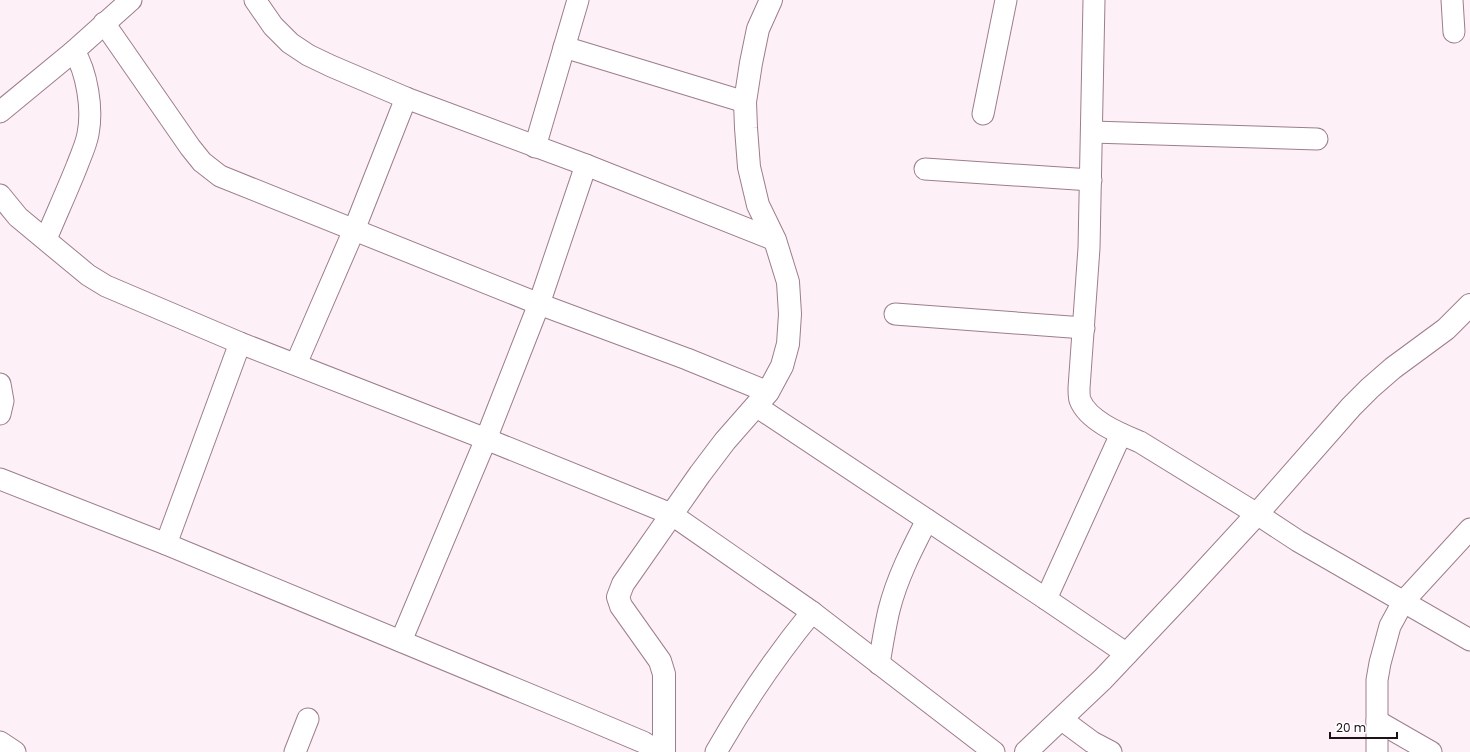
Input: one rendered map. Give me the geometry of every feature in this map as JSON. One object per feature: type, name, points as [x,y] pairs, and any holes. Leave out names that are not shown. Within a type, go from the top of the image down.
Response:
[{"type":"street","points":[[0,112],[74,51],[131,0]]},
{"type":"street","points":[[255,0],[273,26],[290,43],[308,55],[331,66],[406,98],[586,165],[775,240]]},
{"type":"street","points":[[535,147],[578,0]]},
{"type":"street","points":[[664,752],[664,674],[660,661],[621,606],[618,597],[623,584],[671,514],[725,441],[762,399],[782,366],[788,344],[790,314],[788,282],[775,240],[758,205],[749,167],[745,102],[758,28],[772,0]]},
{"type":"street","points":[[983,114],[1006,0]]},
{"type":"street","points":[[1094,0],[1089,248],[1079,399],[1084,408],[1091,416],[1121,434],[1140,442],[1298,541],[1470,640]]},
{"type":"street","points":[[1452,0],[1454,32]]},
{"type":"street","points":[[104,23],[190,147],[202,162],[220,176],[539,304],[687,359],[762,399],[927,520],[1127,654]]},
{"type":"street","points":[[564,47],[745,102]]},
{"type":"street","points":[[46,239],[76,168],[86,142],[88,132],[89,104],[85,78],[79,59],[74,51]]},
{"type":"street","points":[[296,364],[354,230],[406,98]]},
{"type":"street","points":[[1092,132],[1317,139]]},
{"type":"street","points":[[401,641],[486,439],[539,304],[586,165]]},
{"type":"street","points":[[925,169],[1091,180]]},
{"type":"street","points":[[0,195],[18,217],[88,275],[106,286],[240,343],[486,439],[671,514],[812,612],[994,752]]},
{"type":"street","points":[[1026,752],[1103,679],[1127,654],[1257,514],[1351,407],[1393,368],[1446,329],[1470,305]]},
{"type":"street","points":[[895,314],[1084,328]]},
{"type":"street","points":[[166,544],[240,343]]},
{"type":"street","points":[[0,384],[3,401],[0,414]]},
{"type":"street","points":[[1046,599],[1121,434]]},
{"type":"street","points":[[0,479],[166,544],[401,641],[643,742],[658,752]]},
{"type":"street","points":[[879,664],[889,609],[896,588],[904,566],[927,520]]},
{"type":"street","points":[[1377,752],[1377,680],[1390,626],[1403,602],[1470,529]]},
{"type":"street","points":[[716,752],[728,730],[787,642],[812,612]]},
{"type":"street","points":[[295,752],[308,719]]},
{"type":"street","points":[[1061,719],[1092,742],[1111,752]]},
{"type":"street","points":[[1377,721],[1431,752]]},
{"type":"street","points":[[0,742],[15,752]]}]
